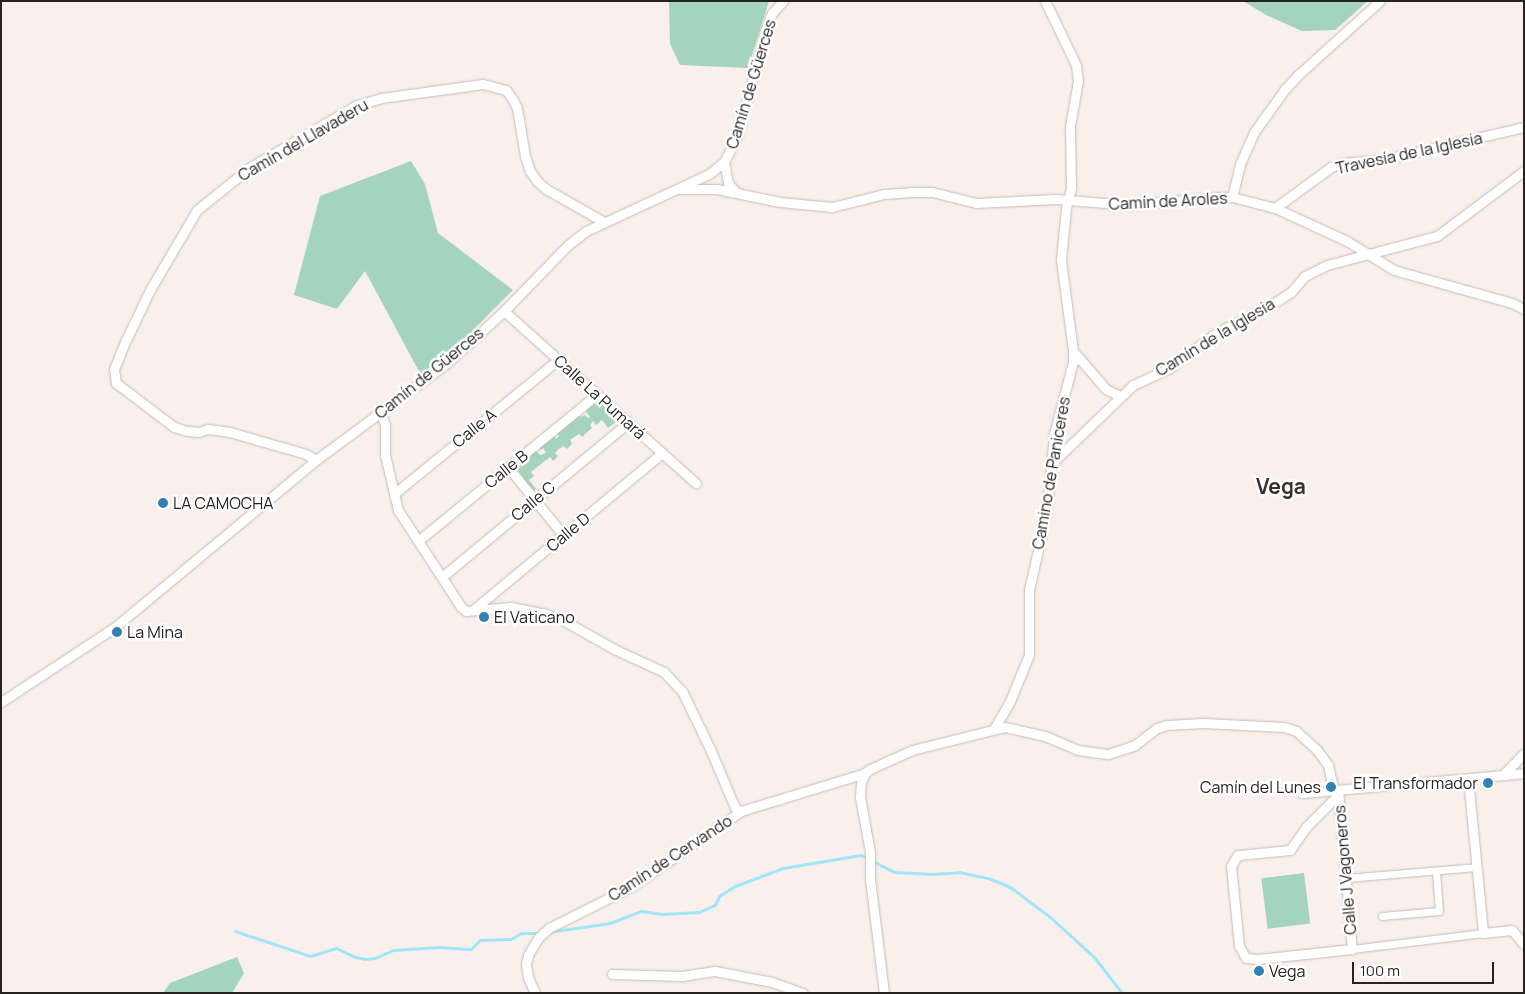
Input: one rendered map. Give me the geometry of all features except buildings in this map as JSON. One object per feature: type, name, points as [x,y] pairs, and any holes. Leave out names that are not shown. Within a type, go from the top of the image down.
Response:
[{"type":"street","name":"Camín de Güerces","points":[[1,702],[115,628],[316,460],[447,363],[504,311],[568,245],[604,222],[680,189],[709,174],[724,162],[738,134],[765,31],[772,13],[783,1]]},
{"type":"street","name":"Camino de Paniceres","points":[[994,728],[1010,702],[1022,676],[1028,655],[1029,590],[1047,510],[1053,462],[1054,434],[1073,351],[1061,260],[1071,188],[1070,126],[1078,81],[1076,65],[1045,1]]},
{"type":"street","points":[[1232,197],[1240,164],[1255,131],[1285,89],[1380,1]]},
{"type":"street","name":"Camín del Llavaderu","points":[[316,460],[306,454],[230,432],[208,429],[199,432],[187,431],[174,426],[116,383],[114,369],[138,315],[197,210],[249,168],[357,105],[381,98],[484,84],[506,90],[513,100],[517,108],[525,156],[530,171],[537,181],[546,189],[604,222]]},
{"type":"street","name":"Travesía de la Iglesia","points":[[1275,208],[1331,167],[1342,163],[1385,159],[1524,128]]},
{"type":"street","points":[[724,162],[728,183],[736,192]]},
{"type":"street","name":"Camín de la Iglesia","points":[[1053,462],[1120,396],[1143,378],[1170,368],[1216,333],[1271,305],[1291,292],[1305,276],[1326,265],[1370,254],[1391,246],[1437,236],[1524,171]]},
{"type":"street","name":"Camín de Aroles","points":[[680,189],[718,189],[780,202],[832,207],[884,194],[911,192],[932,192],[976,203],[1068,200],[1130,206],[1232,197],[1275,208],[1347,241],[1394,270],[1503,301],[1524,310]]},
{"type":"street","name":"Calle La Pumará","points":[[504,311],[696,483]]},
{"type":"street","points":[[1073,351],[1106,389],[1120,396]]},
{"type":"street","name":"Calle A","points":[[394,494],[554,363]]},
{"type":"street","name":"Calle B","points":[[418,541],[593,398]]},
{"type":"street","points":[[381,413],[385,425],[385,455],[398,510],[461,607],[466,611],[510,607],[544,613],[559,618],[614,649],[664,672],[682,691],[711,750],[732,802],[736,809],[741,811]]},
{"type":"street","name":"Calle C","points":[[442,577],[625,425]]},
{"type":"street","name":"Calle D","points":[[473,610],[662,453]]},
{"type":"street","points":[[508,467],[564,536]]},
{"type":"street","name":"Calle J Vagoneros","points":[[994,728],[1019,729],[1045,736],[1078,750],[1108,754],[1135,745],[1157,728],[1167,726],[1203,723],[1284,727],[1296,731],[1317,750],[1328,765],[1334,780],[1337,792],[1352,949]]},
{"type":"street","points":[[884,993],[869,867],[870,852],[860,796],[860,782],[865,773],[912,750],[994,728]]},
{"type":"street","points":[[1503,775],[1524,753]]},
{"type":"street","name":"Camín de Cervando","points":[[535,993],[528,977],[526,964],[528,955],[539,937],[549,928],[631,888],[741,811],[865,773]]},
{"type":"street","points":[[1302,793],[1337,792],[1524,773]]},
{"type":"street","points":[[1468,778],[1482,933]]},
{"type":"street","points":[[1337,792],[1316,819],[1306,827],[1290,850],[1238,855],[1231,866],[1239,946],[1246,958],[1258,959],[1512,930],[1524,944]]},
{"type":"street","points":[[1346,878],[1476,867]]},
{"type":"street","points":[[1382,916],[1439,911],[1436,871]]},
{"type":"street","points":[[612,974],[682,976],[715,970],[772,982],[803,993]]},
{"type":"green space","points":[[669,1],[769,1],[748,68],[680,65],[670,44]]},
{"type":"green space","points":[[1243,1],[1368,1],[1335,30],[1302,31],[1266,15]]},
{"type":"green space","points":[[411,161],[425,184],[438,233],[513,290],[468,335],[421,375],[365,271],[337,309],[294,295],[320,196]]},
{"type":"green space","points":[[599,398],[621,418],[608,428],[602,420],[596,425],[593,421],[590,425],[592,428],[582,437],[579,434],[570,440],[572,444],[567,449],[564,446],[555,453],[558,456],[553,461],[550,457],[531,472],[534,476],[529,480],[536,489],[533,491],[515,467],[522,462],[524,465],[527,463],[530,460],[528,457],[535,450],[540,455],[544,454],[546,452],[543,448],[541,450],[539,447],[553,435],[556,439],[559,436],[556,433],[579,414],[581,417],[585,415],[588,418],[590,417],[584,409]]},
{"type":"green space","points":[[1304,873],[1310,924],[1268,929],[1261,878]]},
{"type":"green space","points":[[237,957],[244,973],[232,993],[163,993],[170,983]]},
{"type":"waterway","points":[[548,932],[610,923],[641,911],[662,914],[699,912],[715,905],[719,896],[735,886],[783,868],[861,855],[894,872],[933,874],[959,872],[991,879],[1010,887],[1050,917],[1094,957],[1122,993]]},
{"type":"waterway","points":[[235,931],[310,956],[336,948],[355,957],[365,959],[375,958],[393,950],[440,947],[471,949],[480,940],[511,939],[521,933],[539,933]]},
{"type":"place","name":"LA CAMOCHA","points":[[163,503]]},
{"type":"place","name":"El Vaticano","points":[[484,617]]},
{"type":"place","name":"La Mina","points":[[117,632]]},
{"type":"place","name":"El Transformador","points":[[1488,783]]},
{"type":"place","name":"Camín del Lunes","points":[[1331,787]]},
{"type":"place","name":"Vega","points":[[1259,971]]},
{"type":"district","name":"Vega","points":[[1281,486]]}]
